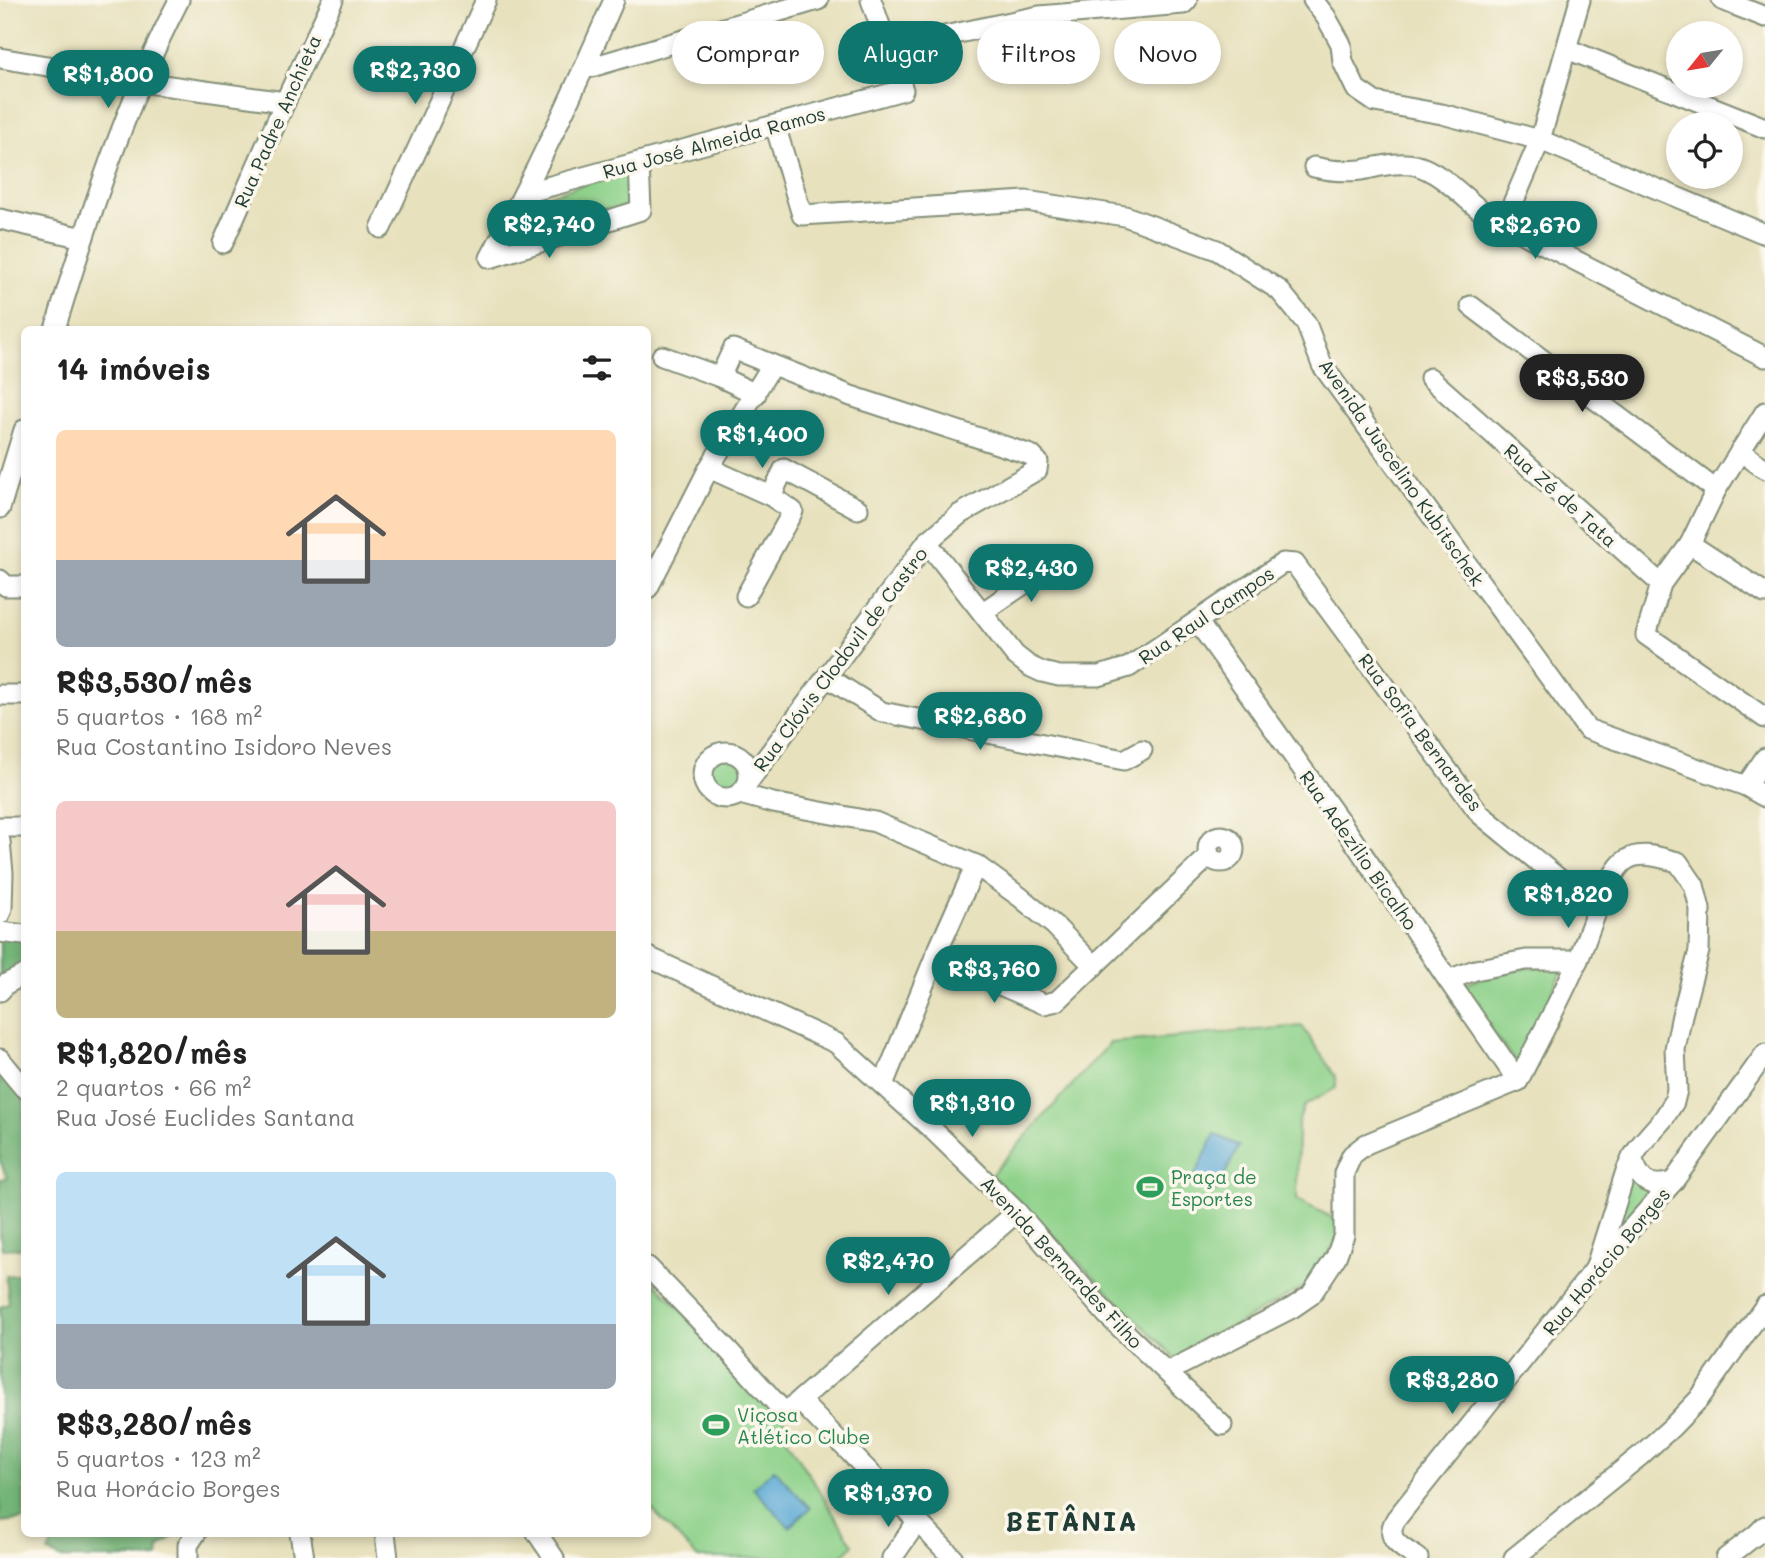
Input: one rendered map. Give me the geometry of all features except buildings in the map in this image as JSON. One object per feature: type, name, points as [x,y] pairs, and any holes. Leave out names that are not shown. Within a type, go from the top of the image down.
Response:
[{"type":"street","points":[[56,326],[109,161],[156,44],[179,0]]},
{"type":"street","name":"Rua Padre Anchieta","points":[[223,243],[332,0]]},
{"type":"street","points":[[382,228],[486,0]]},
{"type":"street","points":[[614,0],[525,193],[490,258],[642,209],[639,163]]},
{"type":"street","points":[[584,69],[818,0]]},
{"type":"street","points":[[871,0],[878,21]]},
{"type":"street","points":[[963,28],[1035,8],[1183,4],[1187,0]]},
{"type":"street","points":[[1313,0],[1326,17],[1340,44],[1343,61],[1356,89],[1375,102],[1442,114],[1540,140],[1765,234]]},
{"type":"street","points":[[1504,225],[1540,140],[1580,0]]},
{"type":"street","points":[[1722,0],[1765,17]]},
{"type":"street","points":[[1566,49],[1765,128]]},
{"type":"street","points":[[0,58],[141,82],[285,102]]},
{"type":"street","name":"Rua José Almeida Ramos","points":[[525,193],[903,90],[901,84]]},
{"type":"street","name":"Avenida Juscelino Kubitschek","points":[[775,125],[802,215],[1026,201],[1125,216],[1217,250],[1279,290],[1306,323],[1322,365],[1587,729],[1746,786],[1765,797]]},
{"type":"street","points":[[1314,167],[1335,172],[1390,165],[1415,165],[1435,174],[1504,225],[1765,357]]},
{"type":"street","points":[[0,219],[83,238]]},
{"type":"street","points":[[1471,306],[1716,490]]},
{"type":"street","points":[[651,582],[709,468],[772,365],[733,349],[720,377]]},
{"type":"street","points":[[662,356],[720,377],[756,394]]},
{"type":"street","name":"Rua Clóvis Clodovil de Castro","points":[[772,365],[851,396],[1031,455],[1038,462],[1037,470],[960,514],[927,542],[744,787],[773,803],[876,822],[976,864]]},
{"type":"street","name":"Rua Zé de Tata","points":[[1430,378],[1661,584]]},
{"type":"street","points":[[1765,412],[1716,490],[1689,544],[1661,584],[1646,635],[1765,718]]},
{"type":"street","points":[[0,508],[21,439]]},
{"type":"street","points":[[1740,451],[1765,469]]},
{"type":"street","points":[[709,468],[771,496],[793,511],[746,596]]},
{"type":"street","points":[[771,496],[784,469],[858,509]]},
{"type":"street","name":"Rua Raul Campos","points":[[927,542],[1015,655],[1042,672],[1071,677],[1099,676],[1129,667],[1283,563],[1295,564]]},
{"type":"street","points":[[1689,544],[1765,593]]},
{"type":"street","points":[[983,612],[1056,562]]},
{"type":"street","name":"Rua Sofia Bernardes","points":[[1295,564],[1480,814],[1597,910]]},
{"type":"street","points":[[0,580],[6,586],[21,586]]},
{"type":"street","name":"Rua Adezílio Bicalho","points":[[1197,621],[1518,1080]]},
{"type":"street","points":[[827,677],[881,712],[1124,760],[1142,750]]},
{"type":"street","points":[[0,695],[21,695]]},
{"type":"street","points":[[1746,786],[1765,758]]},
{"type":"street","points":[[0,827],[21,827]]},
{"type":"street","points":[[0,841],[4,873],[0,914]]},
{"type":"street","points":[[1167,1372],[1292,1308],[1311,1295],[1336,1257],[1344,1235],[1344,1173],[1352,1155],[1366,1144],[1518,1080],[1578,960],[1610,881],[1623,862],[1634,855],[1648,855],[1678,862],[1694,885],[1700,909],[1699,951],[1675,1049],[1677,1090],[1674,1102],[1632,1158],[1595,1269]]},
{"type":"street","points":[[935,957],[1044,1004],[1057,1001],[1209,856]]},
{"type":"street","points":[[883,1085],[976,864],[1055,926],[1094,966]]},
{"type":"street","points":[[0,932],[21,934]]},
{"type":"street","name":"Avenida Bernardes Filho","points":[[651,958],[836,1043],[935,1132],[1017,1212],[1107,1315],[1222,1425]]},
{"type":"street","points":[[1448,980],[1475,970],[1526,960],[1578,960]]},
{"type":"street","points":[[0,992],[6,984],[21,976]]},
{"type":"street","name":"Rua Horácio Borges","points":[[1418,1558],[1393,1552],[1391,1527],[1396,1519],[1595,1269],[1673,1182],[1765,1054]]},
{"type":"street","points":[[0,1059],[21,1084]]},
{"type":"street","points":[[1632,1158],[1645,1182],[1660,1185],[1673,1182]]},
{"type":"street","points":[[1617,1199],[1645,1214]]},
{"type":"street","points":[[792,1407],[1017,1212]]},
{"type":"street","points":[[651,1270],[729,1351],[953,1558]]},
{"type":"street","points":[[1514,1558],[1672,1427],[1699,1399],[1765,1306]]},
{"type":"street","points":[[892,1558],[917,1522]]},
{"type":"street","points":[[1726,1558],[1765,1526]]},
{"type":"street","points":[[188,1558],[188,1545],[192,1537]]},
{"type":"street","points":[[301,1537],[304,1558]]},
{"type":"street","points":[[385,1537],[388,1558]]},
{"type":"street","points":[[540,1537],[554,1558]]},
{"type":"green space","points":[[631,170],[636,204],[504,246],[527,202]]},
{"type":"green space","points":[[726,756],[739,761],[744,774],[739,787],[726,792],[713,787],[708,774],[713,761]]},
{"type":"green space","points":[[0,936],[21,938],[21,974],[0,987]]},
{"type":"green space","points":[[1565,965],[1518,1065],[1455,985],[1525,968]]},
{"type":"green space","name":"Praça de Esportes","points":[[1302,1026],[1336,1077],[1336,1088],[1304,1106],[1298,1123],[1297,1200],[1339,1221],[1340,1235],[1310,1283],[1176,1359],[991,1175],[1110,1043]]},
{"type":"green space","points":[[0,1065],[21,1092],[21,1248],[2,1249],[0,1179],[7,1178],[0,1161]]},
{"type":"green space","points":[[1626,1172],[1658,1186],[1597,1267]]},
{"type":"green space","points":[[21,1274],[21,1519],[0,1522],[0,1307],[9,1304],[6,1276]]},
{"type":"green space","name":"Viçosa Atlético Clube","points":[[651,1279],[784,1415],[784,1434],[853,1545],[840,1558],[698,1558],[651,1508]]},
{"type":"green space","points":[[55,1537],[172,1537],[159,1548],[158,1558],[59,1558],[48,1552]]},
{"type":"water","points":[[1215,1134],[1239,1146],[1217,1191],[1193,1179]]},
{"type":"water","points":[[774,1469],[810,1508],[789,1527],[753,1488]]},
{"type":"place","name":"Praça de Esportes","points":[[1150,1187]]},
{"type":"place","name":"Viçosa Atlético Clube","points":[[716,1425]]},
{"type":"district","name":"BETÂNIA","points":[[1072,1521]]}]
